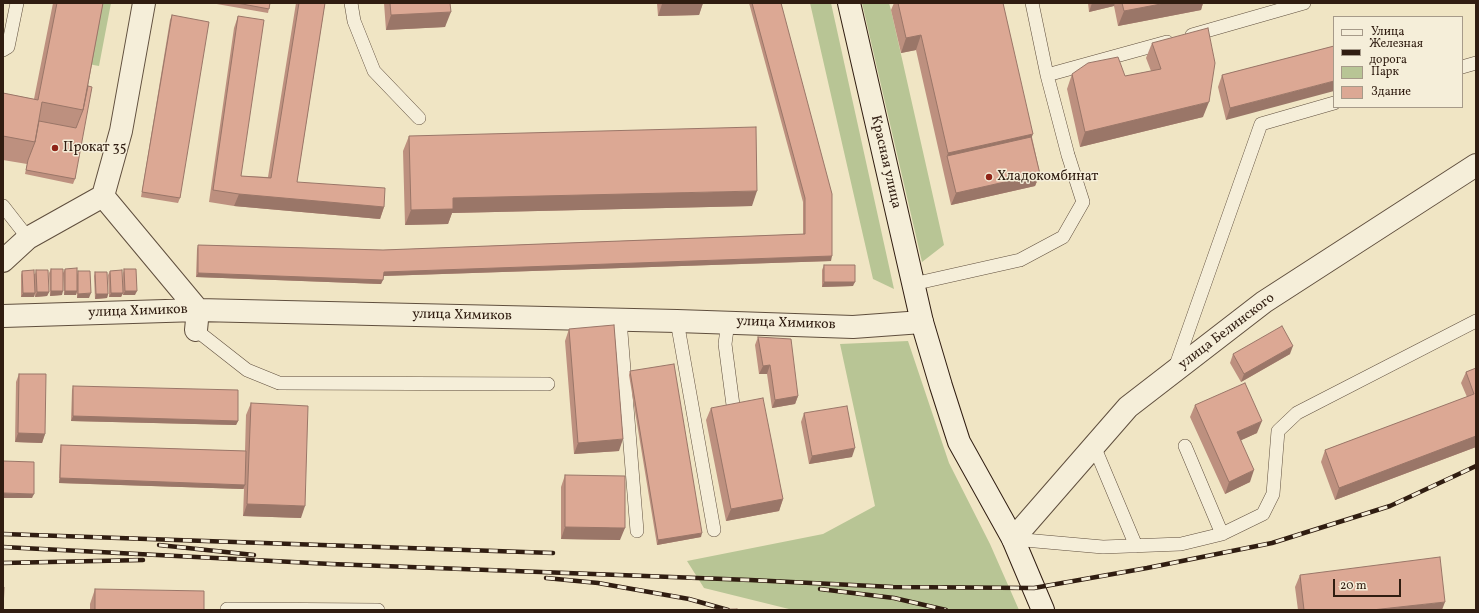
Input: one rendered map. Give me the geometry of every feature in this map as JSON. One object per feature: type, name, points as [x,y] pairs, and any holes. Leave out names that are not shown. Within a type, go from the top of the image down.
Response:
[{"type":"street","points":[[3,261],[28,238],[103,196],[121,131],[144,3]]},
{"type":"street","name":"Красная улица","points":[[849,3],[922,322],[941,386],[959,442],[1013,539],[1043,610]]},
{"type":"street","name":"улица Белинского","points":[[1013,539],[1128,407],[1264,302],[1476,165]]},
{"type":"street","points":[[103,196],[197,320]]},
{"type":"street","name":"улица Химиков","points":[[3,316],[197,320],[620,320],[728,322],[853,327],[922,322]]},
{"type":"lane","points":[[3,50],[8,47],[17,3]]},
{"type":"lane","points":[[351,3],[354,21],[374,71],[419,118]]},
{"type":"lane","points":[[913,284],[1020,260],[1063,237],[1083,202],[1068,155],[1047,76],[1032,3]]},
{"type":"lane","points":[[1047,76],[1304,3]]},
{"type":"lane","points":[[1463,67],[1476,63]]},
{"type":"lane","points":[[1174,372],[1261,124],[1333,103]]},
{"type":"lane","points":[[3,206],[28,238]]},
{"type":"lane","points":[[197,320],[247,370],[279,383],[548,384]]},
{"type":"lane","points":[[620,320],[637,531]]},
{"type":"lane","points":[[677,321],[714,530]]},
{"type":"lane","points":[[1013,539],[1103,547],[1182,544],[1222,534],[1263,514],[1273,494],[1278,431],[1297,413],[1476,321]]},
{"type":"lane","points":[[728,322],[725,344],[733,405]]},
{"type":"lane","points":[[1094,446],[1136,546]]},
{"type":"lane","points":[[1185,446],[1222,534]]},
{"type":"lane","points":[[227,610],[378,610]]},
{"type":"green space","points":[[99,3],[111,3],[99,66],[88,64]]},
{"type":"green space","points":[[810,3],[831,3],[894,289],[873,279]]},
{"type":"green space","points":[[862,3],[889,3],[891,10],[944,245],[922,262]]},
{"type":"green space","points":[[908,341],[949,463],[990,544],[1019,610],[793,610],[704,588],[687,561],[823,534],[875,506],[840,344]]},
{"type":"building","points":[[57,3],[103,3],[83,110],[42,102],[35,142],[3,136],[3,93],[38,100]]},
{"type":"building","points":[[237,3],[270,3],[269,9]]},
{"type":"building","points":[[299,3],[325,3],[297,182],[385,188],[384,207],[239,194],[213,190],[238,16],[264,20],[241,176],[271,178]]},
{"type":"building","points":[[390,3],[450,3],[451,12],[391,15]]},
{"type":"building","points":[[662,3],[703,3],[662,4]]},
{"type":"building","points":[[752,3],[781,3],[832,194],[832,256],[384,272],[383,280],[198,273],[198,245],[383,250],[805,234],[805,198]]},
{"type":"building","points":[[898,3],[1003,3],[1033,134],[948,153],[921,35],[906,38]]},
{"type":"building","points":[[1122,3],[1166,3],[1124,11]]},
{"type":"building","points":[[172,15],[209,22],[180,198],[142,192]]},
{"type":"building","points":[[1208,28],[1215,63],[1209,102],[1085,132],[1072,74],[1088,63],[1118,57],[1125,76],[1161,69],[1152,43]]},
{"type":"building","points":[[1333,46],[1333,81],[1230,108],[1222,75]]},
{"type":"building","name":"Прокат 35","points":[[88,86],[92,87],[75,179],[26,170],[35,142],[39,121],[76,128],[83,110]]},
{"type":"building","points":[[756,127],[757,191],[453,198],[453,209],[411,210],[409,136]]},
{"type":"building","name":"Хладокомбинат","points":[[1031,137],[1040,174],[956,193],[947,156]]},
{"type":"building","points":[[824,265],[855,265],[855,282],[824,282]]},
{"type":"building","points":[[77,268],[77,291],[65,291],[65,269]]},
{"type":"building","points":[[51,269],[63,269],[63,291],[51,291]]},
{"type":"building","points":[[124,269],[136,269],[137,291],[125,291]]},
{"type":"building","points":[[34,270],[35,293],[23,293],[22,271]]},
{"type":"building","points":[[36,270],[48,270],[49,292],[37,292]]},
{"type":"building","points":[[122,270],[123,293],[111,293],[110,271]]},
{"type":"building","points":[[78,271],[90,271],[91,293],[78,294]]},
{"type":"building","points":[[95,272],[107,272],[108,294],[96,294]]},
{"type":"building","points":[[614,325],[623,439],[578,443],[569,329]]},
{"type":"building","points":[[1282,326],[1293,346],[1244,374],[1233,354]]},
{"type":"building","points":[[758,337],[791,339],[798,396],[775,400],[770,365],[763,366]]},
{"type":"building","points":[[674,364],[702,533],[658,540],[630,371]]},
{"type":"building","points":[[1476,368],[1476,436],[1339,488],[1325,450],[1474,394],[1466,372]]},
{"type":"building","points":[[19,374],[46,374],[45,434],[18,433]]},
{"type":"building","points":[[1245,383],[1262,421],[1237,432],[1254,470],[1229,482],[1195,405]]},
{"type":"building","points":[[73,386],[238,390],[238,421],[73,416]]},
{"type":"building","points":[[763,398],[783,499],[731,509],[711,408]]},
{"type":"building","points":[[251,403],[308,406],[305,506],[247,504]]},
{"type":"building","points":[[847,406],[855,448],[812,456],[804,413]]},
{"type":"building","points":[[61,445],[246,451],[245,485],[60,478]]},
{"type":"building","points":[[3,461],[34,462],[34,494],[3,493]]},
{"type":"building","points":[[565,475],[625,476],[625,528],[565,527]]},
{"type":"building","points":[[1440,557],[1445,602],[1372,610],[1304,610],[1300,575]]},
{"type":"building","points":[[3,587],[4,587],[3,610]]},
{"type":"building","points":[[95,589],[204,591],[204,610],[95,610]]},
{"type":"building","points":[[737,609],[737,610],[687,610]]},
{"type":"railway","points":[[3,547],[331,564],[893,587],[1034,588],[1147,568],[1272,543],[1390,506],[1476,466]]},
{"type":"railway","points":[[3,534],[553,553]]},
{"type":"railway","points":[[159,545],[254,555]]},
{"type":"railway","points":[[3,563],[143,560]]},
{"type":"railway","points":[[546,578],[598,583],[689,599],[728,610]]},
{"type":"railway","points":[[820,589],[894,598],[946,610]]},
{"type":"place","name":"Прокат 35","points":[[55,148]]},
{"type":"place","name":"Хладокомбинат","points":[[989,177]]}]
